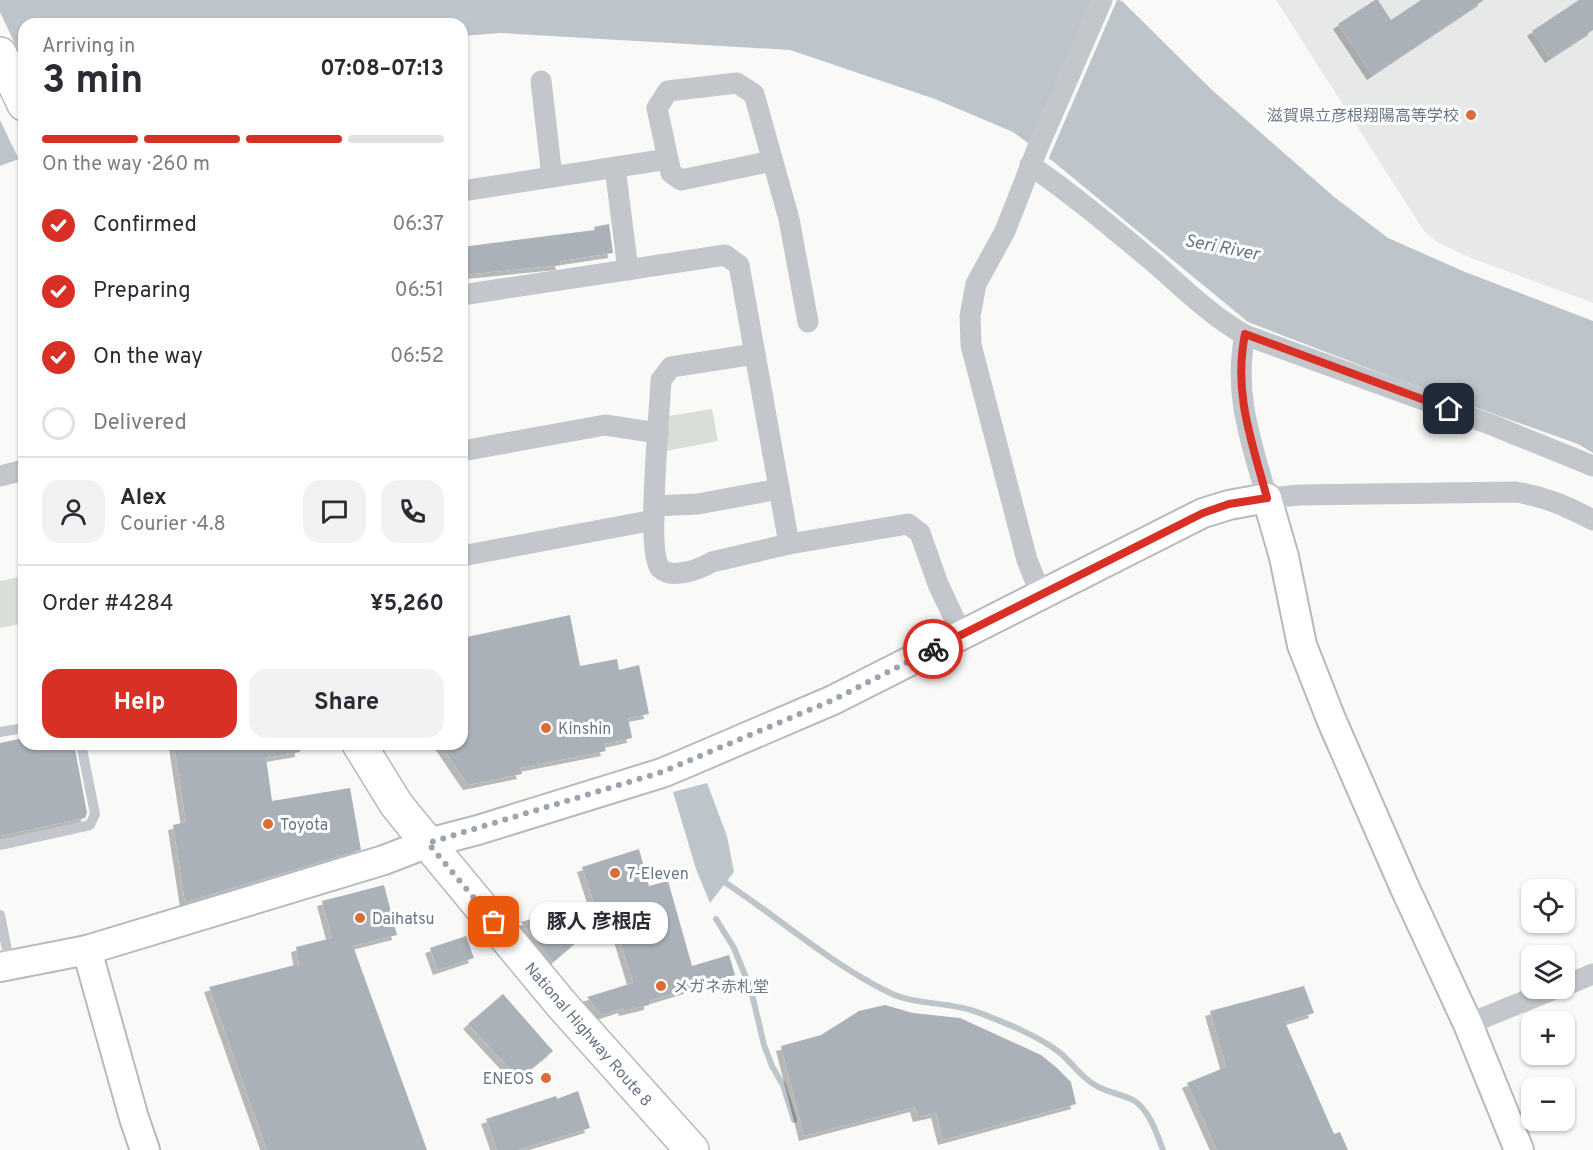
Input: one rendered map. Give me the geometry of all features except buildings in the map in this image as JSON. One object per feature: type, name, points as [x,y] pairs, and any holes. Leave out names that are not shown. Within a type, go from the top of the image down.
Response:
[{"type":"highway","points":[[0,54],[18,92]]},
{"type":"highway","name":"National Highway Route 8","points":[[363,750],[396,804],[428,843],[562,1005],[692,1150]]},
{"type":"street","points":[[1041,595],[1027,560],[971,345],[970,316],[976,284],[1005,231],[1033,159],[1102,0]]},
{"type":"street","points":[[541,81],[552,177]]},
{"type":"street","points":[[772,161],[681,180],[671,173],[657,108],[668,91],[737,83],[754,94],[772,161],[780,181],[808,322]]},
{"type":"street","points":[[468,190],[668,159]]},
{"type":"street","points":[[1033,159],[1060,185],[1232,327],[1245,334],[1491,425],[1593,466]]},
{"type":"street","points":[[615,167],[628,270]]},
{"type":"street","points":[[468,293],[725,255],[739,265],[789,544]]},
{"type":"street","points":[[1245,334],[1240,357],[1243,408],[1284,557],[1302,645],[1400,875],[1468,1024],[1519,1150]]},
{"type":"street","points":[[755,354],[671,366],[662,380],[654,513],[656,561],[665,571],[672,573],[701,568],[712,562],[789,544],[908,524],[920,533],[938,584],[962,635]]},
{"type":"street","points":[[468,450],[605,425],[658,434]]},
{"type":"street","points":[[0,476],[18,472]]},
{"type":"street","points":[[468,555],[654,513],[779,489]]},
{"type":"street","points":[[5,966],[87,950],[384,860],[428,843],[686,764],[833,700],[1203,513],[1229,504],[1267,498],[1311,495],[1516,492],[1542,496],[1593,520]]},
{"type":"street","points":[[87,950],[145,1150]]},
{"type":"street","points":[[1575,981],[1593,974]]},
{"type":"street","points":[[1468,1024],[1529,999]]},
{"type":"lane","points":[[0,732],[18,729]]},
{"type":"lane","points":[[0,845],[90,825],[95,814],[82,750]]},
{"type":"lane","points":[[0,915],[5,966]]},
{"type":"shaded area","name":"滋賀県立彦根翔陽高等学校","points":[[1276,0],[1593,0],[1593,303],[1471,258],[1437,242],[1424,231]]},
{"type":"shaded area","points":[[712,409],[718,441],[666,451],[668,416]]},
{"type":"shaded area","points":[[18,577],[18,624],[0,628],[0,581]]},
{"type":"water","name":"Seri River","points":[[0,0],[1119,0],[1212,90],[1333,196],[1388,238],[1465,272],[1593,321],[1593,453],[1578,444],[1396,379],[1248,322],[1055,163],[1013,132],[935,99],[790,50],[500,33],[468,36],[468,18],[18,18],[18,159],[0,166]]},
{"type":"water","points":[[707,783],[727,836],[734,872],[710,903],[696,869],[673,792]]},
{"type":"pier","points":[[1094,0],[1117,0],[1048,160],[1030,148]]},
{"type":"pier","points":[[0,12],[18,50],[18,158],[0,120]]},
{"type":"waterway","points":[[726,883],[825,954],[888,992],[910,999],[977,1012],[1046,1043],[1089,1081],[1139,1104],[1152,1122],[1163,1150]]},
{"type":"waterway","points":[[716,919],[734,948],[751,990],[764,1045],[783,1085],[794,1120]]},
{"type":"way so far","points":[[494,922],[428,843],[477,830],[686,764],[833,700],[933,649]]},
{"type":"place","name":"滋賀県立彦根翔陽高等学校","points":[[1471,115]]},
{"type":"place","name":"Kinshin","points":[[546,728]]},
{"type":"place","name":"Toyota","points":[[268,824]]},
{"type":"place","name":"7-Eleven","points":[[615,873]]},
{"type":"place","name":"Daihatsu","points":[[360,918]]},
{"type":"place","name":"豚人 彦根店","points":[[494,922]]},
{"type":"place","name":"メガネ赤札堂","points":[[661,986]]},
{"type":"place","name":"ENEOS","points":[[546,1078]]},
{"type":"route","points":[[933,649],[1203,513],[1229,504],[1267,498],[1243,408],[1240,357],[1245,334],[1449,409]]}]
